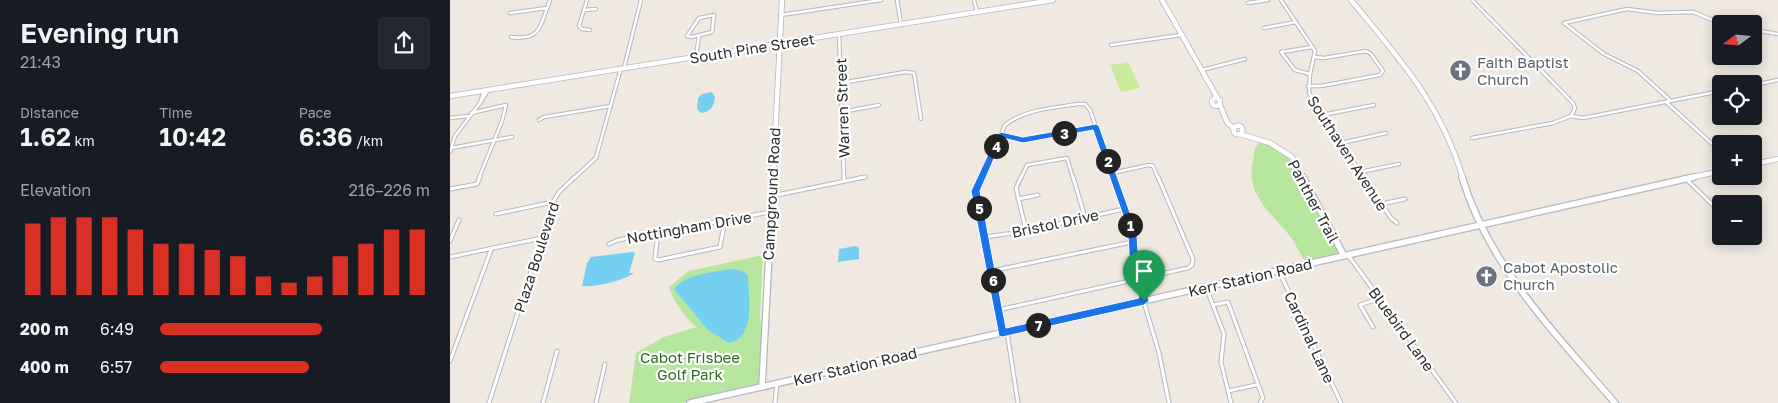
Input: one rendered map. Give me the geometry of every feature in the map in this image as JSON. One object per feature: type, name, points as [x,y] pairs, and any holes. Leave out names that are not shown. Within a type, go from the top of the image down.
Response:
[{"type":"street","points":[[511,37],[522,39],[537,33],[550,0]]},
{"type":"street","points":[[587,0],[579,26],[582,29],[590,30]]},
{"type":"street","name":"Plaza Boulevard","points":[[489,403],[553,202],[559,192],[596,158],[641,0]]},
{"type":"street","name":"Campground Road","points":[[762,387],[782,0]]},
{"type":"street","points":[[781,15],[881,0]]},
{"type":"street","points":[[897,0],[901,24]]},
{"type":"street","points":[[974,0],[977,12]]},
{"type":"street","name":"South Pine Street","points":[[450,96],[1053,0]]},
{"type":"street","points":[[1162,0],[1201,70],[1245,59]]},
{"type":"street","points":[[1248,3],[1268,0]]},
{"type":"street","points":[[1280,0],[1313,46],[1281,52],[1295,70],[1310,74]]},
{"type":"street","points":[[1351,0],[1434,105],[1447,130],[1471,203],[1501,261],[1526,298],[1615,403]]},
{"type":"street","points":[[1472,0],[1573,103],[1574,108],[1571,116]]},
{"type":"street","points":[[510,13],[547,8]]},
{"type":"street","points":[[584,10],[596,9]]},
{"type":"street","points":[[1671,101],[1638,71],[1604,54],[1564,23],[1626,9],[1658,13],[1693,12],[1712,20]]},
{"type":"street","points":[[714,15],[713,31],[699,36],[687,36],[699,18],[714,15]]},
{"type":"street","points":[[1264,28],[1296,22]]},
{"type":"street","points":[[1762,31],[1778,34]]},
{"type":"street","name":"Warren Street","points":[[839,34],[844,181]]},
{"type":"street","points":[[1111,45],[1181,35]]},
{"type":"street","points":[[696,56],[699,36]]},
{"type":"street","name":"Southaven Avenue","points":[[1313,46],[1314,57],[1308,86],[1309,93],[1381,204],[1397,223]]},
{"type":"street","points":[[1308,86],[1321,86],[1380,76],[1383,71],[1371,54],[1366,52],[1324,58],[1314,57]]},
{"type":"street","name":"Panther Trail","points":[[1201,70],[1216,99],[1211,102],[1218,105],[1227,122],[1234,127],[1234,132],[1241,132],[1254,137],[1284,150],[1292,157],[1346,255]]},
{"type":"street","points":[[841,83],[905,72],[914,73],[921,119]]},
{"type":"street","points":[[1762,83],[1778,80]]},
{"type":"street","points":[[486,90],[480,103],[452,138],[451,150],[512,137]]},
{"type":"street","points":[[1472,138],[1553,123],[1571,116],[1583,118],[1712,93]]},
{"type":"street","points":[[1665,102],[1712,144]]},
{"type":"street","points":[[1018,403],[998,310],[976,191],[1006,125],[1016,117],[1078,104],[1088,106],[1124,208],[1132,235],[1132,258],[1161,355],[1169,403]]},
{"type":"street","points":[[450,118],[506,105],[502,121],[476,184],[450,189]]},
{"type":"street","points":[[842,112],[880,105]]},
{"type":"street","points":[[1322,115],[1374,105]]},
{"type":"street","points":[[539,120],[544,117],[611,106]]},
{"type":"street","points":[[1001,135],[1023,140],[1096,126]]},
{"type":"street","points":[[1341,143],[1386,133]]},
{"type":"street","points":[[1026,231],[1016,188],[1026,166],[1067,158],[1085,217]]},
{"type":"street","points":[[1762,162],[1778,159]]},
{"type":"street","points":[[1360,172],[1399,164]]},
{"type":"street","points":[[998,310],[1188,268],[1192,265],[1193,259],[1153,166],[1149,165],[1112,173]]},
{"type":"street","name":"Kerr Station Road","points":[[690,403],[1712,173]]},
{"type":"street","points":[[771,196],[865,177]]},
{"type":"street","points":[[1686,178],[1712,205]]},
{"type":"street","points":[[1018,199],[1038,195]]},
{"type":"street","points":[[1381,204],[1405,199]]},
{"type":"street","points":[[496,214],[553,202]]},
{"type":"street","name":"Bristol Drive","points":[[985,238],[1026,231],[1124,208]]},
{"type":"street","name":"Nottingham Drive","points":[[608,244],[618,240],[658,232],[770,212]]},
{"type":"street","points":[[450,241],[459,220]]},
{"type":"street","points":[[658,232],[654,256],[658,260],[720,247],[725,220]]},
{"type":"street","points":[[450,257],[542,238]]},
{"type":"street","points":[[991,271],[1132,242]]},
{"type":"street","points":[[450,362],[491,250]]},
{"type":"street","name":"Bluebird Lane","points":[[1346,255],[1380,298],[1456,403]]},
{"type":"street","name":"Cardinal Lane","points":[[1279,271],[1341,403]]},
{"type":"street","points":[[1206,287],[1224,334],[1221,362],[1231,403]]},
{"type":"street","points":[[1373,327],[1360,304],[1380,298]]},
{"type":"street","points":[[1213,305],[1228,302],[1254,373],[1256,385],[1263,398],[1260,403]]},
{"type":"street","points":[[543,403],[557,352]]},
{"type":"street","points":[[596,403],[605,364]]},
{"type":"street","points":[[775,403],[777,384]]},
{"type":"street","points":[[1228,392],[1256,385]]},
{"type":"green space","points":[[1128,62],[1140,88],[1121,92],[1110,65]]},
{"type":"green space","points":[[1261,140],[1288,155],[1331,234],[1338,255],[1306,263],[1292,239],[1262,204],[1253,185],[1252,174],[1255,150]]},
{"type":"green space","name":"Cabot Frisbee Golf Park","points":[[763,255],[760,315],[763,354],[762,387],[682,403],[629,403],[636,353],[664,337],[697,327],[680,309],[669,287],[689,271]]},
{"type":"water","points":[[712,92],[715,97],[713,106],[710,110],[701,113],[697,109],[698,98],[702,94]]},
{"type":"water","points":[[856,246],[859,248],[859,259],[838,262],[839,249]]},
{"type":"water","points":[[635,253],[629,273],[634,273],[630,276],[609,283],[582,286],[587,263],[591,257]]},
{"type":"water","points":[[732,269],[742,271],[748,275],[749,314],[744,333],[738,339],[729,343],[708,330],[674,289],[692,277]]},
{"type":"place","name":"Faith Baptist Church","points":[[1461,71]]},
{"type":"place","name":"Cabot Apostolic Church","points":[[1487,276]]},
{"type":"route","points":[[1096,126],[1129,221],[1132,235],[1134,269],[1144,301],[1002,333],[976,191],[1001,135],[1023,140],[1096,126]]}]
